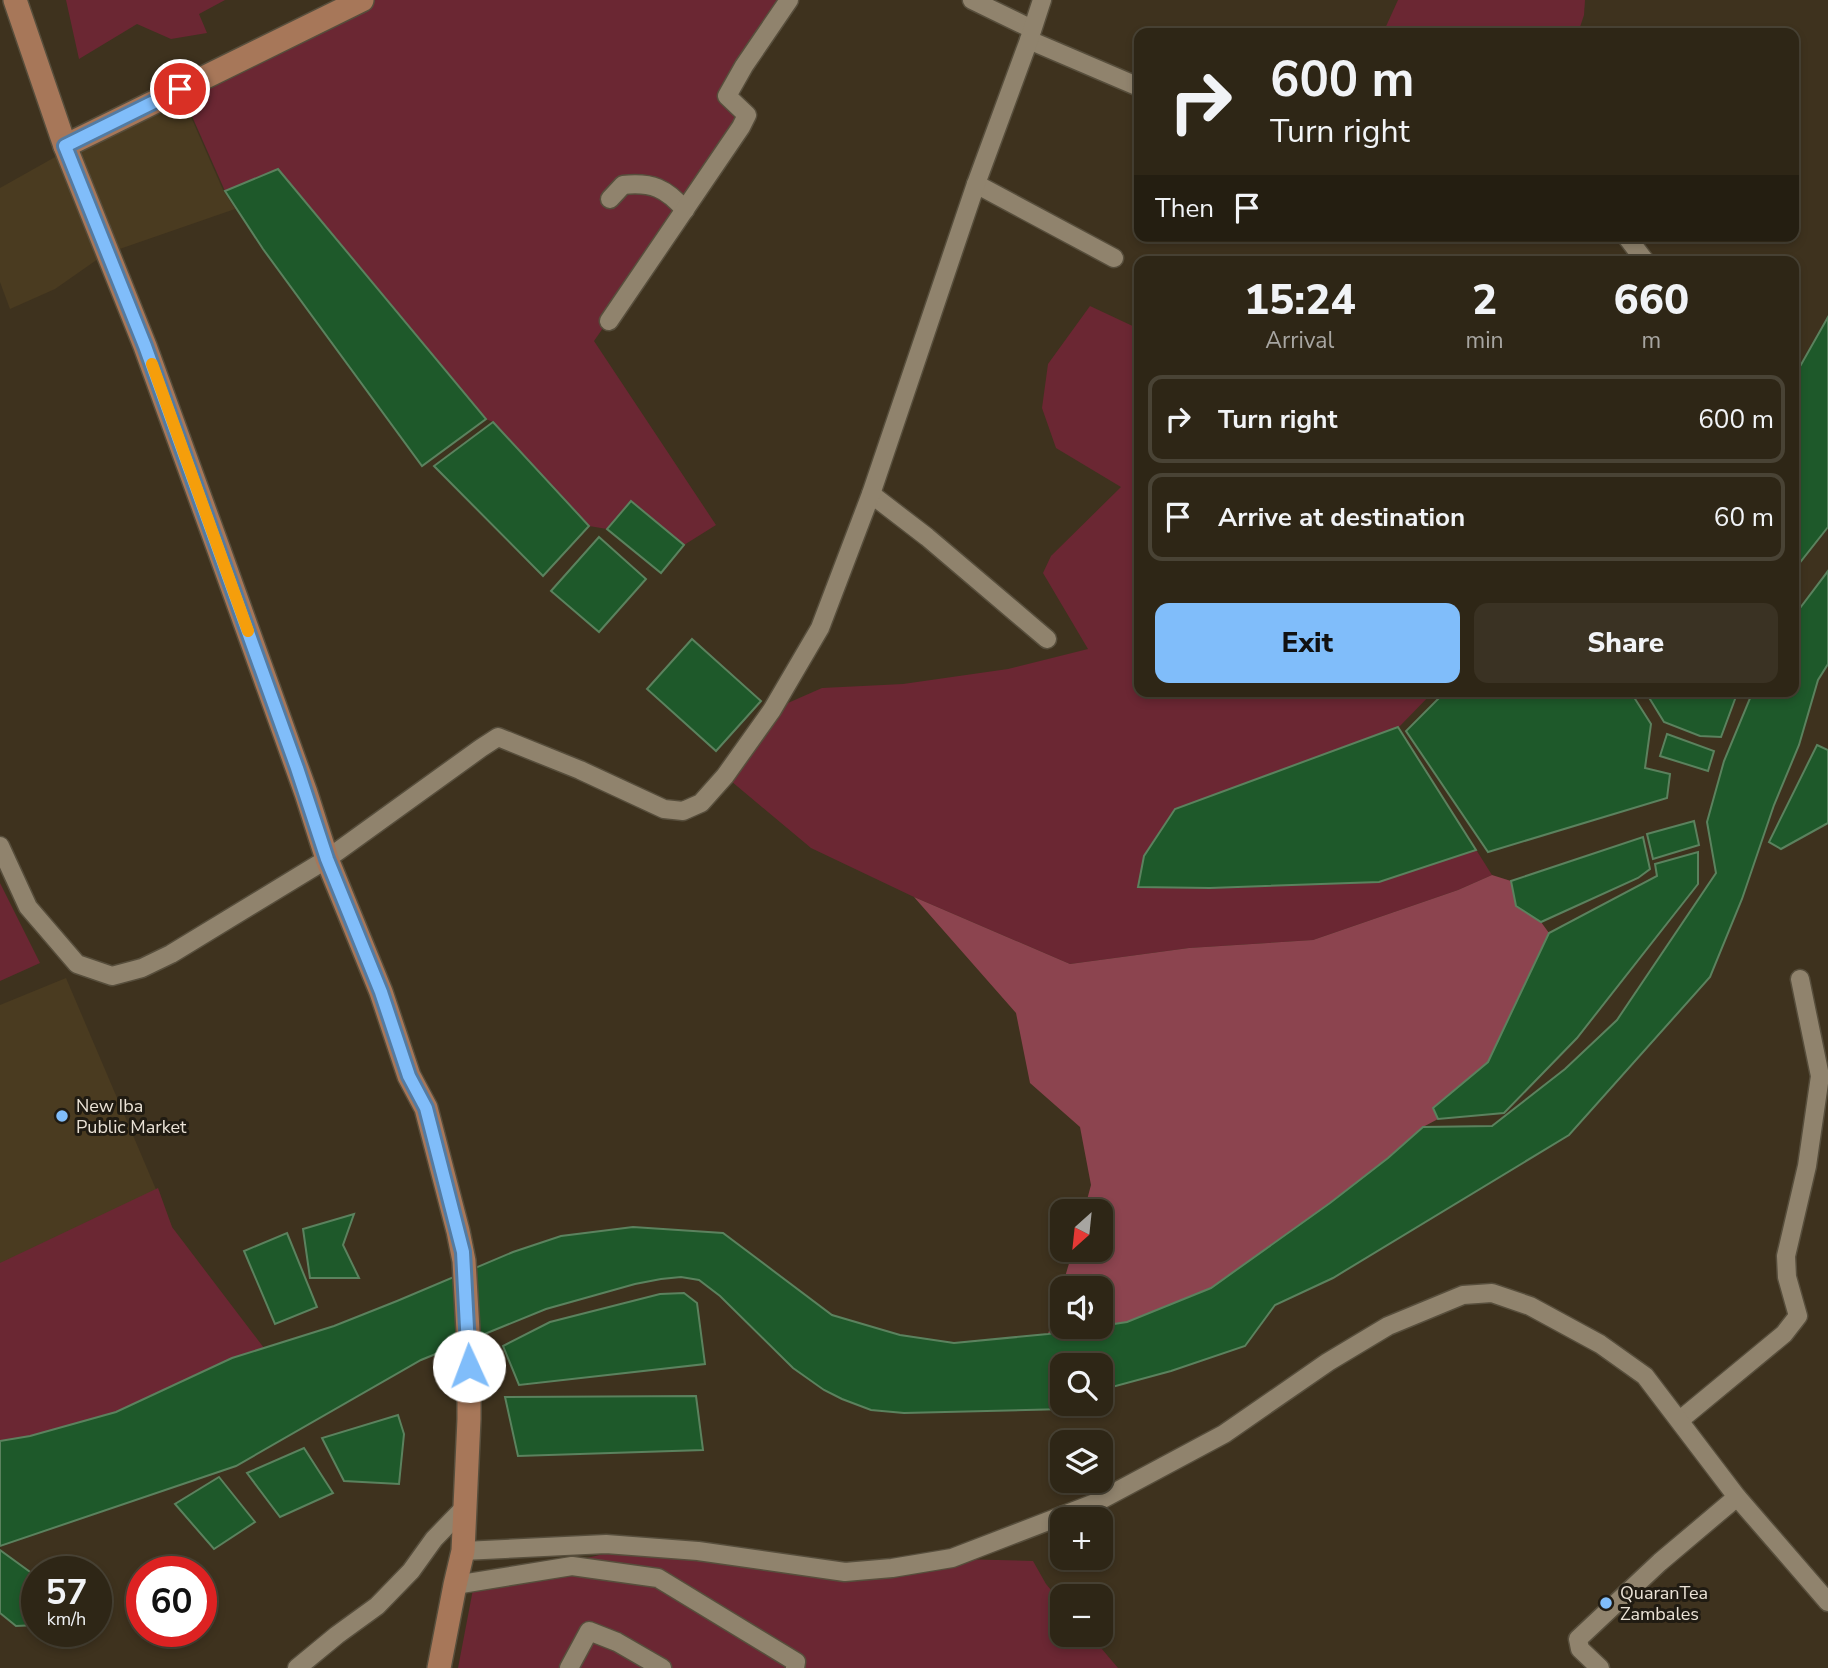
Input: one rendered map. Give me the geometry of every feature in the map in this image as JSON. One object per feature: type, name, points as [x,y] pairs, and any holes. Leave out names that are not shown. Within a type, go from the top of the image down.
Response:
[{"type":"main road","points":[[15,0],[65,146],[145,346],[274,703],[327,859],[381,992],[409,1076],[426,1108],[464,1261],[469,1348],[463,1551],[439,1668]]},
{"type":"main road","points":[[65,146],[362,0]]},
{"type":"street","points":[[608,321],[747,115],[727,96],[789,0]]},
{"type":"street","points":[[972,0],[1030,35],[1134,85]]},
{"type":"street","points":[[0,846],[28,907],[76,964],[111,976],[142,968],[171,954],[327,859],[498,737],[580,770],[664,809],[683,811],[701,803],[725,776],[772,710],[820,628],[871,494],[976,184],[1042,0]]},
{"type":"street","points":[[610,199],[623,185],[643,183],[671,194],[685,210]]},
{"type":"street","points":[[976,184],[1114,258]]},
{"type":"street","points":[[1631,242],[1641,256]]},
{"type":"street","points":[[871,494],[927,537],[1047,639]]},
{"type":"street","points":[[1680,1420],[1784,1334],[1798,1316],[1787,1278],[1786,1256],[1807,1166],[1820,1076],[1800,979]]},
{"type":"street","points":[[463,1551],[606,1544],[698,1551],[845,1572],[952,1559],[1096,1503],[1224,1434],[1328,1362],[1388,1326],[1463,1295],[1492,1293],[1530,1306],[1600,1344],[1645,1376],[1737,1497],[1828,1602]]},
{"type":"street","points":[[1601,1668],[1580,1648],[1578,1639],[1660,1562],[1737,1497]]},
{"type":"street","points":[[297,1668],[377,1606],[411,1571],[434,1539],[465,1507]]},
{"type":"street","points":[[455,1585],[572,1566],[658,1578],[796,1662],[795,1668]]},
{"type":"street","points":[[569,1668],[589,1631],[617,1642],[663,1668]]},
{"type":"shaded area","points":[[66,0],[225,0],[199,14],[207,33],[171,39],[137,24],[79,59]]},
{"type":"shaded area","points":[[362,0],[790,0],[727,96],[747,115],[594,341],[716,525],[684,545],[631,501],[607,529],[589,526],[493,422],[486,419],[278,169],[225,191],[180,89]]},
{"type":"shaded area","points":[[1398,0],[1585,0],[1580,28],[1385,28]]},
{"type":"shaded area","points":[[180,92],[223,190],[235,209],[111,252],[69,147]]},
{"type":"shaded area","points":[[64,152],[105,254],[55,289],[10,309],[0,282],[0,188]]},
{"type":"shaded area","points":[[278,169],[486,419],[422,466],[263,249],[225,191]]},
{"type":"shaded area","points":[[1090,306],[1134,327],[1134,697],[1428,697],[1399,727],[1492,875],[1458,890],[1313,940],[1189,948],[1070,964],[914,897],[811,848],[725,776],[772,710],[822,688],[903,684],[1008,669],[1088,649],[1043,573],[1051,556],[1121,487],[1056,448],[1042,408],[1048,364]]},
{"type":"shaded area","points":[[1828,317],[1828,527],[1799,564],[1799,368]]},
{"type":"shaded area","points":[[493,422],[589,526],[543,576],[434,466]]},
{"type":"shaded area","points":[[631,501],[684,545],[661,573],[607,529]]},
{"type":"shaded area","points":[[599,537],[646,579],[599,632],[551,591]]},
{"type":"shaded area","points":[[1828,571],[1828,664],[1818,680],[1799,745],[1710,977],[1569,1135],[1333,1278],[1275,1305],[1245,1346],[1113,1387],[1113,1353],[1050,1353],[1050,1409],[904,1413],[871,1410],[824,1390],[793,1368],[720,1296],[699,1280],[681,1277],[661,1279],[546,1309],[421,1360],[236,1466],[0,1546],[0,1441],[30,1436],[116,1412],[232,1358],[334,1326],[513,1252],[561,1236],[633,1227],[723,1233],[832,1315],[900,1335],[954,1343],[1050,1334],[1050,1339],[1113,1339],[1113,1324],[1127,1322],[1211,1288],[1330,1203],[1423,1127],[1492,1126],[1565,1069],[1617,1020],[1716,873],[1707,822],[1724,761],[1751,697],[1799,697],[1799,609]]},
{"type":"shaded area","points":[[692,639],[761,701],[716,751],[647,689]]},
{"type":"shaded area","points":[[1440,697],[1634,697],[1651,724],[1645,768],[1670,774],[1667,798],[1488,852],[1406,731]]},
{"type":"shaded area","points":[[1649,697],[1736,697],[1721,737],[1700,736],[1664,722]]},
{"type":"shaded area","points":[[1398,727],[1476,850],[1379,882],[1210,888],[1138,887],[1144,856],[1175,809]]},
{"type":"shaded area","points":[[1667,734],[1714,751],[1708,771],[1660,756]]},
{"type":"shaded area","points":[[1817,745],[1828,750],[1828,823],[1781,849],[1769,842]]},
{"type":"shaded area","points":[[1694,821],[1699,845],[1653,859],[1647,834]]},
{"type":"shaded area","points":[[1643,837],[1650,869],[1638,878],[1541,922],[1516,906],[1511,881]]},
{"type":"shaded area","points":[[1698,852],[1698,884],[1577,1038],[1504,1113],[1438,1119],[1433,1108],[1488,1062],[1549,933],[1657,876],[1655,864]]},
{"type":"shaded area","points":[[1492,875],[1511,881],[1516,906],[1541,922],[1549,933],[1488,1062],[1433,1108],[1438,1119],[1423,1127],[1330,1203],[1211,1288],[1127,1322],[1113,1324],[1113,1276],[1065,1276],[1069,1262],[1113,1262],[1113,1199],[1087,1199],[1091,1185],[1080,1127],[1030,1083],[1016,1013],[914,897],[1070,964],[1189,948],[1313,940],[1458,890]]},
{"type":"shaded area","points":[[0,883],[40,963],[0,981]]},
{"type":"shaded area","name":"New Iba Public Market","points":[[66,978],[172,1227],[0,1298],[0,1005]]},
{"type":"shaded area","points":[[158,1188],[172,1227],[264,1348],[232,1358],[116,1412],[30,1436],[0,1441],[0,1263]]},
{"type":"shaded area","points":[[354,1214],[343,1245],[359,1278],[310,1278],[303,1229]]},
{"type":"shaded area","points":[[287,1233],[317,1307],[275,1324],[244,1251]]},
{"type":"shaded area","points":[[684,1293],[697,1303],[705,1364],[519,1385],[503,1346],[550,1322],[660,1294]]},
{"type":"shaded area","points":[[696,1396],[703,1450],[518,1456],[505,1397]]},
{"type":"shaded area","points":[[398,1415],[404,1434],[399,1484],[344,1481],[322,1438]]},
{"type":"shaded area","points":[[304,1448],[333,1493],[280,1517],[247,1473]]},
{"type":"shaded area","points":[[219,1477],[255,1522],[214,1549],[175,1504]]},
{"type":"shaded area","points":[[0,1550],[21,1565],[21,1626],[16,1626],[0,1613]]},
{"type":"shaded area","points":[[621,1550],[793,1567],[956,1559],[1033,1561],[1050,1589],[1050,1647],[1100,1647],[1118,1668],[458,1668],[474,1584]]},
{"type":"slow traffic","points":[[152,364],[248,631]]},
{"type":"place","name":"New Iba Public Market","points":[[62,1116]]},
{"type":"place","name":"QuaranTea Zambales","points":[[1606,1603]]},
{"type":"route","points":[[180,89],[65,146],[145,346],[306,793],[327,859],[381,992],[409,1076],[426,1108],[463,1252],[469,1366]]}]
